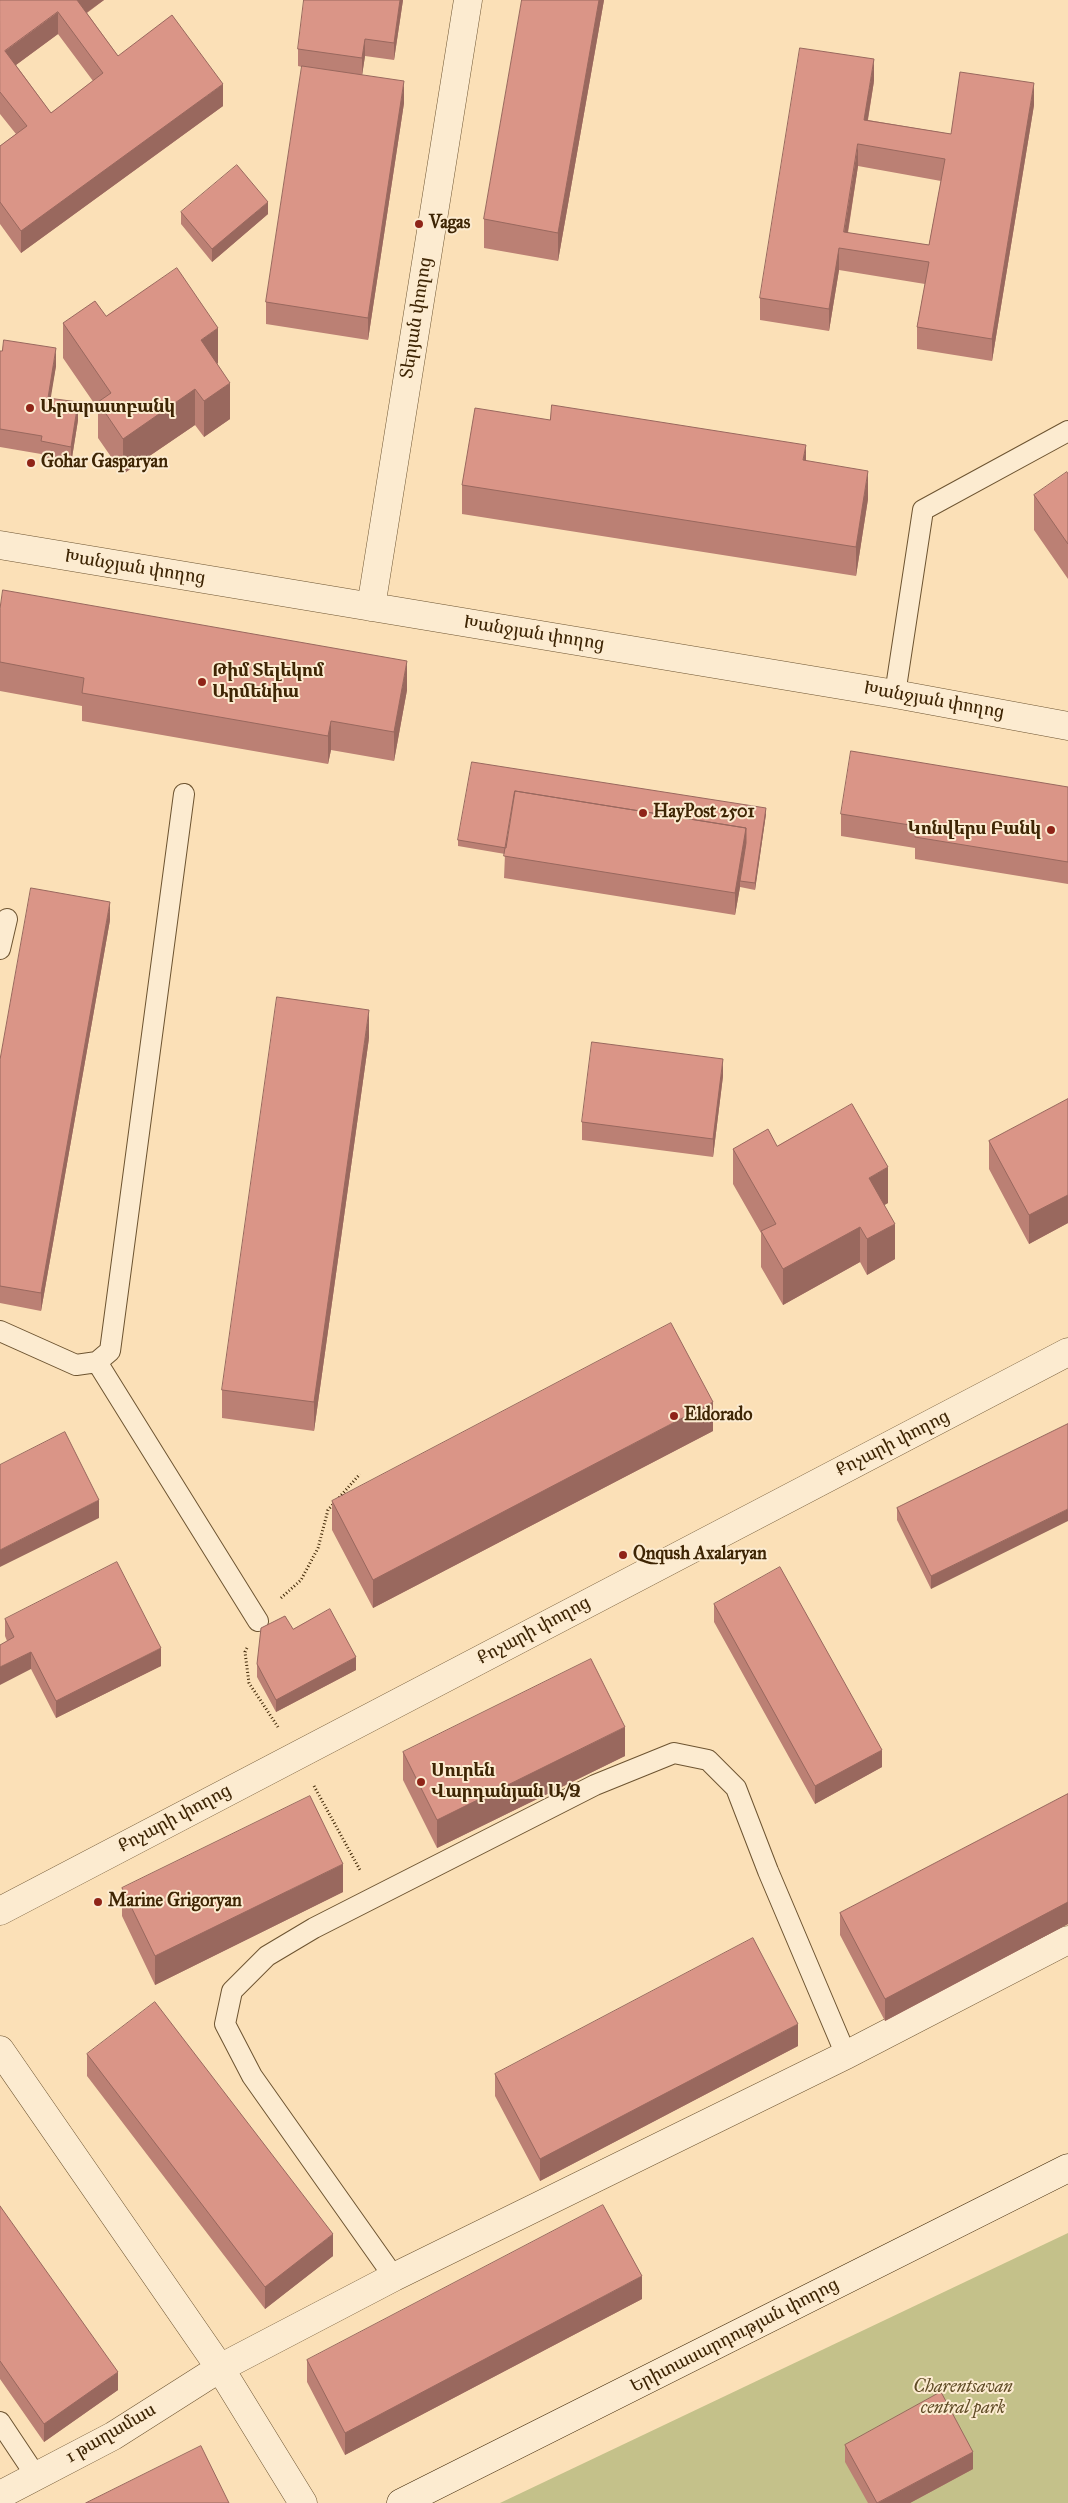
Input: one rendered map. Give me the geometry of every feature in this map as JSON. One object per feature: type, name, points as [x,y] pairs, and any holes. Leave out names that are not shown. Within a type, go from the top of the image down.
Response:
[{"type":"street","name":"Տերյան փողոց","points":[[370,607],[468,0]]},
{"type":"street","name":"Խանջյան փողոց","points":[[0,545],[895,694],[1068,726]]},
{"type":"street","name":"Քոչարի փողոց","points":[[0,1911],[1068,1352]]},
{"type":"street","name":"1 թաղամաս","points":[[0,2495],[113,2436],[220,2368],[394,2277],[846,2055],[1068,1940]]},
{"type":"street","points":[[0,2050],[220,2368],[304,2503]]},
{"type":"street","name":"Երիտասարդության փողոց","points":[[401,2503],[1068,2168]]},
{"type":"lane","points":[[895,694],[923,510],[1068,431]]},
{"type":"lane","points":[[0,1331],[76,1365],[97,1362],[110,1351],[184,794]]},
{"type":"lane","points":[[0,949],[7,919]]},
{"type":"lane","points":[[97,1362],[258,1621]]},
{"type":"lane","points":[[394,2277],[252,2076],[225,2024],[232,1991],[267,1956],[314,1928],[595,1785],[674,1753],[708,1760],[736,1788],[768,1871],[846,2055]]},
{"type":"lane","points":[[0,2422],[36,2476]]},
{"type":"path","points":[[297,1755],[374,1897]]},
{"type":"green space","name":"Charentsavan central park","points":[[1068,2233],[1068,2503],[500,2503]]},
{"type":"building","points":[[0,0],[77,0],[118,56],[172,15],[223,84],[21,231],[0,202],[0,146],[27,126],[0,92]],"holes":[[[58,12],[103,73],[51,113],[5,51]]]},
{"type":"building","points":[[304,0],[400,0],[394,43],[365,39],[362,58],[298,49]]},
{"type":"building","points":[[522,0],[599,0],[558,233],[484,219]]},
{"type":"building","points":[[800,48],[874,59],[864,120],[951,134],[960,72],[1034,83],[992,339],[917,327],[929,262],[839,248],[829,309],[760,298]],"holes":[[[858,144],[945,159],[929,245],[844,232]]]},
{"type":"building","points":[[302,66],[404,81],[368,318],[266,302]]},
{"type":"building","points":[[237,165],[268,202],[212,249],[181,212]]},
{"type":"building","points":[[177,268],[218,328],[201,340],[230,383],[204,401],[195,389],[123,439],[98,402],[111,393],[63,323],[95,301],[106,316]]},
{"type":"building","points":[[4,340],[56,348],[48,398],[78,402],[71,447],[41,441],[42,436],[0,429],[0,351],[2,351]]},
{"type":"building","points":[[552,405],[806,445],[803,460],[868,471],[856,547],[462,485],[475,408],[550,420]]},
{"type":"building","points":[[1067,472],[1068,474],[1068,544],[1034,495]]},
{"type":"building","points":[[3,590],[407,661],[394,732],[331,721],[328,736],[82,693],[84,678],[0,662],[0,609]]},
{"type":"building","points":[[851,751],[1068,787],[1068,862],[915,837],[916,826],[841,814]]},
{"type":"building","points":[[472,762],[766,808],[755,883],[740,881],[746,843],[746,828],[515,791],[506,848],[458,840]]},
{"type":"building","points":[[515,791],[746,828],[735,893],[504,856]]},
{"type":"building","points":[[31,888],[110,902],[41,1293],[0,1286],[0,1060]]},
{"type":"building","points":[[277,997],[369,1010],[314,1402],[222,1390]]},
{"type":"building","points":[[592,1042],[723,1059],[713,1139],[582,1122]]},
{"type":"building","points":[[1068,1099],[1068,1195],[1029,1215],[989,1141]]},
{"type":"building","points":[[852,1104],[888,1167],[869,1178],[895,1224],[867,1239],[860,1227],[783,1269],[761,1231],[776,1224],[733,1149],[768,1129],[777,1146]]},
{"type":"building","points":[[671,1323],[713,1402],[373,1580],[332,1501]]},
{"type":"building","points":[[1068,1424],[1068,1509],[931,1576],[897,1508]]},
{"type":"building","points":[[65,1432],[99,1500],[0,1550],[0,1465]]},
{"type":"building","points":[[117,1562],[161,1648],[56,1701],[31,1652],[0,1667],[0,1645],[14,1637],[5,1619]]},
{"type":"building","points":[[780,1567],[882,1750],[815,1786],[714,1604]]},
{"type":"building","points":[[330,1609],[356,1657],[276,1700],[257,1664],[261,1628],[285,1616],[293,1629]]},
{"type":"building","points":[[591,1659],[625,1727],[437,1820],[403,1752]]},
{"type":"building","points":[[1068,1794],[1068,1902],[885,1999],[840,1913]]},
{"type":"building","points":[[310,1796],[343,1864],[155,1956],[122,1888]]},
{"type":"building","points":[[753,1938],[798,2024],[540,2159],[495,2074]]},
{"type":"building","points":[[155,2002],[333,2234],[265,2287],[87,2054]]},
{"type":"building","points":[[603,2205],[642,2276],[345,2433],[307,2360]]},
{"type":"building","points":[[0,2206],[118,2372],[44,2424],[0,2361]]},
{"type":"building","points":[[941,2392],[973,2452],[877,2503],[845,2445]]},
{"type":"building","points":[[201,2446],[229,2503],[86,2503]]},
{"type":"place","name":"Vagas","points":[[419,224]]},
{"type":"place","name":"Արարատբանկ","points":[[30,408]]},
{"type":"place","name":"Gohar Gasparyan","points":[[31,463]]},
{"type":"place","name":"Թիմ Տելեկոմ Արմենիա","points":[[202,682]]},
{"type":"place","name":"HayPost 2501","points":[[643,813]]},
{"type":"place","name":"Կոնվերս Բանկ","points":[[1051,830]]},
{"type":"place","name":"Eldorado","points":[[674,1416]]},
{"type":"place","name":"Qnqush Axalaryan","points":[[623,1555]]},
{"type":"place","name":"Սուրեն Վարդանյան Ա/Ձ","points":[[421,1782]]},
{"type":"place","name":"Marine Grigoryan","points":[[98,1902]]}]
